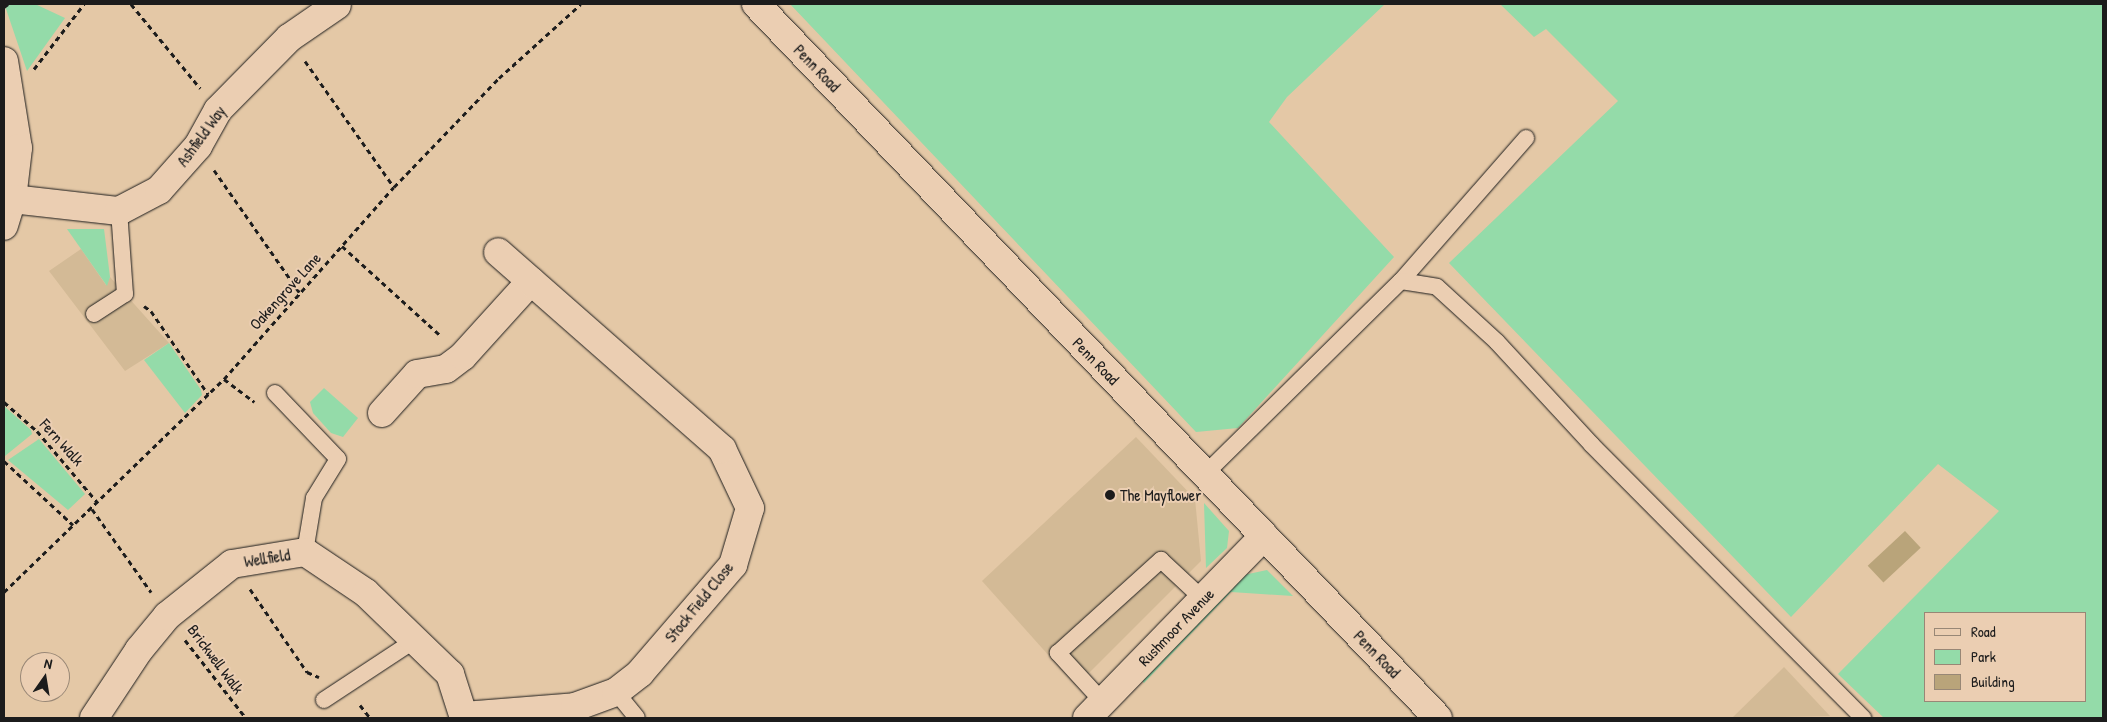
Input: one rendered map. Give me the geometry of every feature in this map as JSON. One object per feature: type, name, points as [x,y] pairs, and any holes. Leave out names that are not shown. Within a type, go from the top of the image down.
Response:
[{"type":"street","name":"Penn Road","points":[[756,4],[1438,718]]},
{"type":"street","name":"Ashfield Way","points":[[119,211],[159,190],[198,146],[218,110],[289,38],[337,5]]},
{"type":"street","points":[[4,61],[12,100],[18,148],[12,199],[4,226]]},
{"type":"street","points":[[12,199],[119,211]]},
{"type":"street","name":"Stock Field Close","points":[[464,717],[575,707],[616,692],[640,673],[733,565],[750,508],[722,448],[530,282],[498,252]]},
{"type":"street","points":[[382,413],[417,374],[446,369],[463,356],[530,282]]},
{"type":"street","name":"Rushmoor Avenue","points":[[1095,710],[1264,536]]},
{"type":"street","name":"Wellfield","points":[[94,718],[139,650],[167,616],[232,564],[305,552],[366,594],[450,674],[464,717]]},
{"type":"lane","points":[[1204,475],[1401,281],[1526,138]]},
{"type":"lane","points":[[94,314],[125,294],[119,211]]},
{"type":"lane","points":[[1401,281],[1437,287],[1497,342],[1592,445],[1863,718]]},
{"type":"lane","points":[[275,393],[338,459],[314,498],[305,552]]},
{"type":"lane","points":[[1095,710],[1058,653],[1161,560],[1204,599]]},
{"type":"lane","points":[[324,700],[415,640]]},
{"type":"lane","points":[[616,692],[637,718]]},
{"type":"path","points":[[4,7],[8,4]]},
{"type":"path","points":[[12,100],[84,4]]},
{"type":"path","points":[[132,4],[218,110]]},
{"type":"path","name":"Oakengrove Lane","points":[[4,592],[92,509],[224,379],[299,292],[394,187],[499,78],[581,4]]},
{"type":"path","points":[[289,38],[394,187]]},
{"type":"path","points":[[198,146],[299,292]]},
{"type":"path","points":[[342,246],[463,356]]},
{"type":"path","points":[[125,294],[151,311],[208,394]]},
{"type":"path","points":[[224,379],[252,402],[275,393]]},
{"type":"path","name":"Fern Walk","points":[[4,402],[37,432],[98,503]]},
{"type":"path","points":[[4,461],[73,525]]},
{"type":"path","name":"Brickwell Walk","points":[[92,509],[167,616],[246,718]]},
{"type":"path","points":[[232,564],[307,672],[346,687],[370,718]]},
{"type":"shaded area","points":[[81,249],[106,285],[110,277],[169,343],[125,371],[49,271]]},
{"type":"shaded area","points":[[1136,437],[1195,499],[1201,561],[1076,686],[982,581]]},
{"type":"shaded area","points":[[1784,667],[1830,716],[1732,718]]},
{"type":"green space","points":[[7,4],[35,4],[65,18],[27,71],[5,6]]},
{"type":"green space","points":[[790,4],[1385,4],[1287,97],[1269,122],[1394,257],[1238,428],[1196,432]]},
{"type":"green space","points":[[1500,4],[2103,4],[2103,718],[1884,718],[1838,674],[1999,511],[1938,464],[1791,617],[1449,263],[1618,101],[1546,29],[1534,37]]},
{"type":"green space","points":[[67,229],[104,229],[110,277],[107,286]]},
{"type":"green space","points":[[169,343],[201,390],[202,395],[185,413],[144,360]]},
{"type":"green space","points":[[324,388],[358,418],[343,437],[331,433],[313,413],[310,402]]},
{"type":"green space","points":[[4,406],[31,430],[32,434],[5,456]]},
{"type":"green space","points":[[39,439],[85,494],[68,510],[8,460]]},
{"type":"green space","points":[[1204,503],[1229,531],[1227,548],[1206,568]]},
{"type":"green space","points":[[1267,570],[1293,596],[1231,592],[1144,683],[1140,678],[1239,576]]},
{"type":"building","points":[[1905,531],[1921,548],[1883,583],[1868,566]]},
{"type":"place","name":"The Mayflower","points":[[1110,495]]}]
